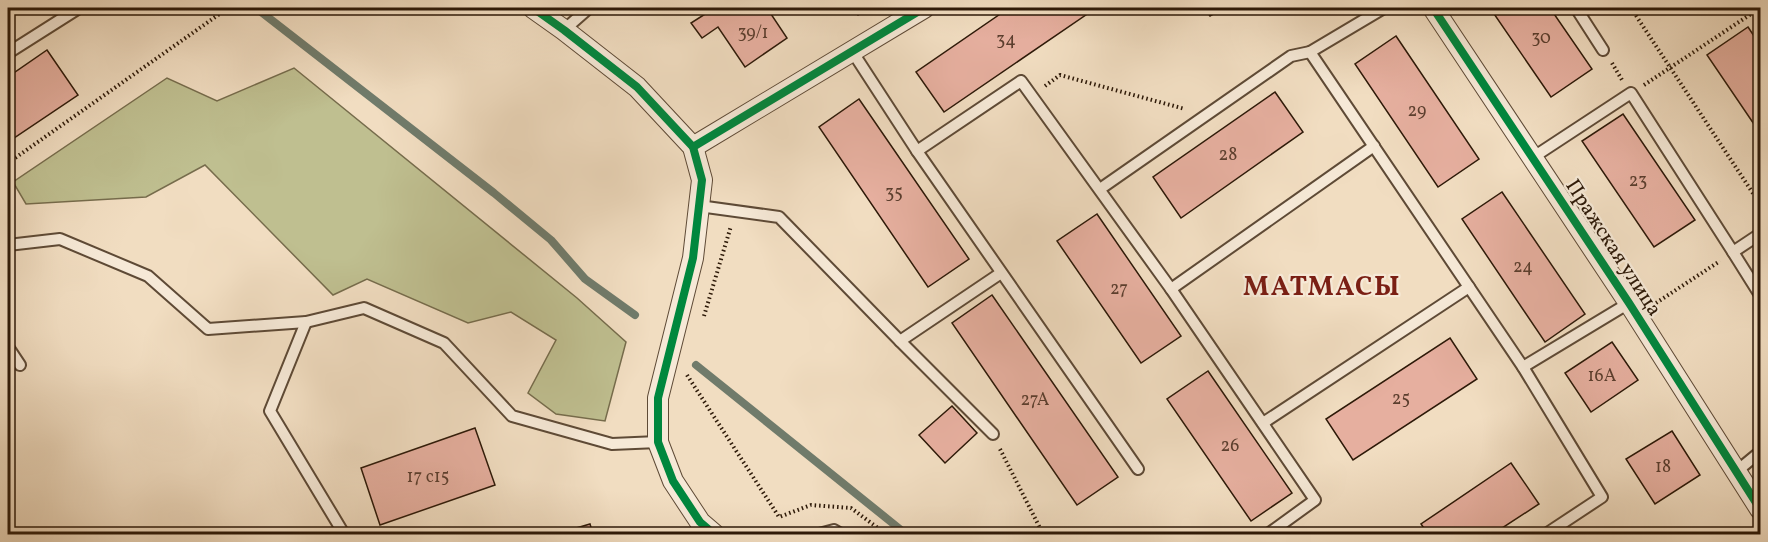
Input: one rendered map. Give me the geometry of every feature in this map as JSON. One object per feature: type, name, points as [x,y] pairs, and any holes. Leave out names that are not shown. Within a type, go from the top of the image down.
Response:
[{"type":"street","points":[[533,8],[637,87],[693,147],[702,180],[693,258],[658,398],[658,442],[673,481],[700,522],[714,534]]},
{"type":"street","points":[[693,147],[924,8]]},
{"type":"street","name":"Пражская улица","points":[[1433,8],[1633,309],[1761,509]]},
{"type":"lane","points":[[8,53],[79,8]]},
{"type":"lane","points":[[564,30],[589,8]]},
{"type":"lane","points":[[1100,189],[1290,56],[1310,52],[1384,8]]},
{"type":"lane","points":[[1576,8],[1603,50]]},
{"type":"lane","points":[[852,51],[917,151],[1138,469]]},
{"type":"lane","points":[[1310,52],[1523,367],[1602,497],[1546,534]]},
{"type":"lane","points":[[917,151],[1021,81],[1171,289],[1315,500],[1268,534]]},
{"type":"lane","points":[[1532,158],[1631,93],[1761,295]]},
{"type":"lane","points":[[1171,289],[1374,146]]},
{"type":"lane","points":[[699,206],[779,217],[993,435]]},
{"type":"lane","points":[[1733,252],[1761,234]]},
{"type":"lane","points":[[8,245],[60,239],[148,276],[208,329],[306,322],[364,308],[444,343],[512,416],[612,444],[658,442]]},
{"type":"lane","points":[[900,341],[1001,273]]},
{"type":"lane","points":[[1263,423],[1469,287]]},
{"type":"lane","points":[[1523,367],[1633,309]]},
{"type":"lane","points":[[306,322],[270,411],[344,534]]},
{"type":"lane","points":[[8,347],[20,365]]},
{"type":"lane","points":[[1737,471],[1761,452]]},
{"type":"lane","points":[[819,534],[834,530],[841,534]]},
{"type":"path","points":[[8,163],[228,8]]},
{"type":"path","points":[[1631,8],[1761,204]]},
{"type":"path","points":[[1603,50],[1631,93],[1761,8]]},
{"type":"path","points":[[1031,96],[1060,75],[1206,115]]},
{"type":"path","points":[[703,318],[730,230],[731,211]]},
{"type":"path","points":[[1633,309],[1733,252]]},
{"type":"path","points":[[687,374],[779,517],[811,505],[851,507],[886,534]]},
{"type":"path","points":[[993,435],[1043,534]]},
{"type":"green space","points":[[294,68],[577,298],[626,342],[605,421],[556,414],[528,393],[556,340],[511,312],[468,323],[367,279],[333,295],[205,165],[146,197],[26,204],[13,182],[167,78],[217,101]]},
{"type":"building","points":[[708,8],[767,8],[787,38],[745,67],[718,27],[702,38],[691,23],[710,11]]},
{"type":"building","points":[[853,8],[870,8],[858,15]]},
{"type":"building","points":[[1009,8],[1096,8],[944,112],[916,72]]},
{"type":"building","points":[[1204,8],[1224,8],[1210,16]]},
{"type":"building","points":[[1490,8],[1550,8],[1592,69],[1551,97]]},
{"type":"building","points":[[1748,27],[1760,45],[1760,133],[1707,55]]},
{"type":"building","points":[[1396,36],[1479,159],[1438,187],[1355,64]]},
{"type":"building","points":[[47,50],[78,95],[8,142],[8,77]]},
{"type":"building","points":[[1275,92],[1303,132],[1181,218],[1153,177]]},
{"type":"building","points":[[859,99],[969,259],[928,287],[819,127]]},
{"type":"building","points":[[1623,114],[1695,220],[1654,247],[1582,141]]},
{"type":"building","points":[[1502,192],[1585,314],[1545,342],[1462,219]]},
{"type":"building","points":[[1097,214],[1181,336],[1141,363],[1057,241]]},
{"type":"building","points":[[992,295],[1118,477],[1077,505],[952,323]]},
{"type":"building","points":[[1450,338],[1477,379],[1353,460],[1326,419]]},
{"type":"building","points":[[1612,342],[1638,380],[1591,412],[1565,373]]},
{"type":"building","points":[[1208,371],[1292,493],[1251,521],[1167,399]]},
{"type":"building","points":[[952,406],[977,433],[945,463],[919,435]]},
{"type":"building","points":[[475,428],[495,485],[380,525],[361,468]]},
{"type":"building","points":[[1672,431],[1700,475],[1655,504],[1626,459]]},
{"type":"building","points":[[1511,463],[1539,504],[1493,534],[1428,534],[1421,524]]},
{"type":"building","points":[[590,524],[593,534],[556,534]]},
{"type":"waterway","points":[[256,8],[494,193],[551,240],[585,279],[635,315]]},
{"type":"waterway","points":[[696,365],[906,534]]},
{"type":"cycle path","points":[[533,8],[637,87],[693,147],[702,180],[693,258],[658,398],[658,442],[673,481],[700,522],[714,534]]},
{"type":"cycle path","points":[[693,147],[924,8]]},
{"type":"cycle path","points":[[1433,8],[1629,303],[1760,509]]},
{"type":"district","name":"МАТМАСЫ","points":[[1322,288]]}]
